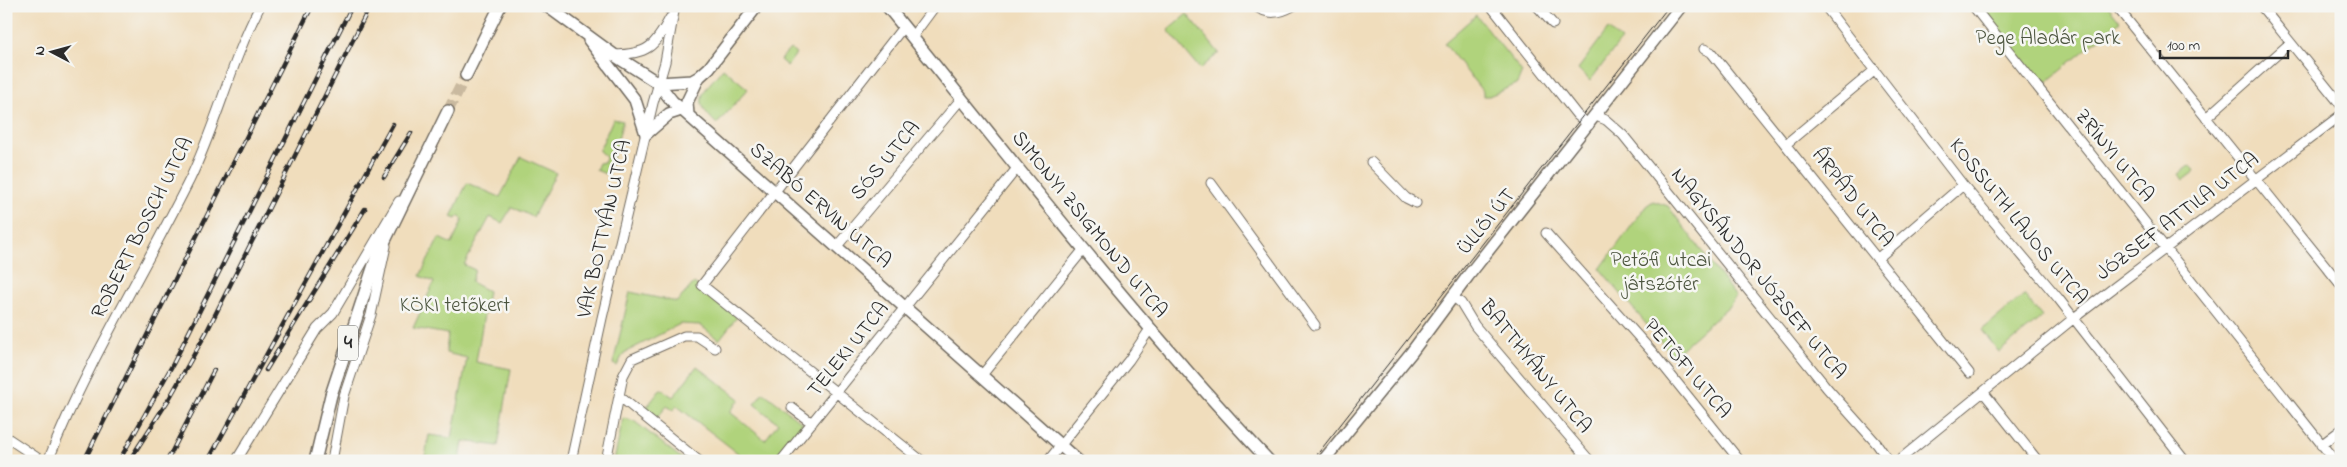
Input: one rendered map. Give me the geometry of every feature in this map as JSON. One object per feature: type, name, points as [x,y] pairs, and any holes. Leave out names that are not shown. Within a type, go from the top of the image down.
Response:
[{"type":"main road","points":[[466,75],[500,6]]},
{"type":"main road","name":"SZABÓ ERVIN UTCA","points":[[547,6],[582,33],[658,83],[672,101],[684,112],[1078,461]]},
{"type":"main road","points":[[658,83],[692,81],[699,77],[709,68],[756,6]]},
{"type":"main road","name":"SIMONYI ZSIGMOND UTCA","points":[[887,6],[1150,329],[1208,396],[1269,461]]},
{"type":"main road","name":"ÜLLŐI ÚT","points":[[1323,461],[1411,353],[1452,296],[1681,6]]},
{"type":"main road","points":[[582,33],[635,100],[646,134],[669,114],[684,112],[699,77]]},
{"type":"main road","name":"4","points":[[314,461],[331,395],[376,259],[448,111]]},
{"type":"street","name":"ROBERT BOSCH UTCA","points":[[48,461],[66,416],[200,157],[210,135],[238,51],[260,6]]},
{"type":"street","points":[[614,55],[636,54],[648,49],[666,26],[674,9],[664,6]]},
{"type":"street","points":[[912,37],[935,6]]},
{"type":"street","points":[[1255,6],[1271,13],[1278,13],[1293,6]]},
{"type":"street","name":"NAGYSÁNDOR JÓZSEF UTCA","points":[[1491,6],[1577,115],[1592,121],[1606,120],[1623,135],[1820,381],[1877,444],[1889,461]]},
{"type":"street","points":[[1538,6],[1553,24]]},
{"type":"street","name":"KOSSUTH LAJOS UTCA","points":[[1825,6],[1963,185],[2074,318],[2185,461]]},
{"type":"street","name":"ZRÍNYI UTCA","points":[[1973,6],[2335,461]]},
{"type":"street","points":[[2116,6],[2341,285]]},
{"type":"street","points":[[2261,6],[2341,106]]},
{"type":"street","name":"VAK BOTTYÁN UTCA","points":[[571,461],[602,318],[658,83],[665,62],[674,9]]},
{"type":"street","points":[[904,26],[702,285],[918,459]]},
{"type":"street","points":[[2206,118],[2290,43]]},
{"type":"street","name":"ÁRPÁD UTCA","points":[[1704,49],[1711,52],[1969,373]]},
{"type":"street","points":[[1786,144],[1875,70]]},
{"type":"street","name":"SÓS UTCA","points":[[837,246],[962,98]]},
{"type":"street","name":"JÓZSEF ATTILA UTCA","points":[[1898,461],[2074,318],[2341,115]]},
{"type":"street","points":[[236,461],[317,329],[333,312],[430,150]]},
{"type":"street","points":[[1371,162],[1406,198],[1416,203]]},
{"type":"street","name":"TELEKI UTCA","points":[[781,461],[1018,168]]},
{"type":"street","points":[[1212,183],[1315,325]]},
{"type":"street","points":[[1876,258],[1963,185]]},
{"type":"street","points":[[332,461],[344,396],[371,315],[390,228]]},
{"type":"street","name":"PETŐFI UTCA","points":[[1546,233],[1653,353],[1740,461]]},
{"type":"street","points":[[982,375],[1084,249]]},
{"type":"street","name":"BATTHYÁNY UTCA","points":[[1452,296],[1461,303],[1475,326],[1590,461]]},
{"type":"street","points":[[1048,461],[1128,360],[1150,329]]},
{"type":"street","points":[[606,461],[625,369],[637,356],[684,336],[697,336],[715,348]]},
{"type":"street","points":[[1984,393],[2038,461]]},
{"type":"street","points":[[619,396],[699,461]]},
{"type":"street","points":[[792,408],[812,423]]},
{"type":"street","points":[[2322,444],[2341,430]]},
{"type":"street","points":[[6,437],[42,461]]},
{"type":"green space","name":"Pege Aladár park","points":[[1979,6],[2108,6],[2120,21],[2043,85]]},
{"type":"green space","points":[[1187,14],[1219,53],[1200,69],[1168,30]]},
{"type":"green space","points":[[1476,15],[1522,72],[1517,84],[1489,96],[1483,96],[1483,92],[1444,43]]},
{"type":"green space","points":[[1608,29],[1621,40],[1590,81],[1578,69]]},
{"type":"green space","points":[[790,49],[796,54],[787,66],[780,60]]},
{"type":"green space","points":[[723,68],[748,89],[717,124],[704,108],[702,96]]},
{"type":"green space","points":[[613,119],[623,121],[608,175],[596,170],[599,163],[605,162],[606,157],[599,151]]},
{"type":"green space","name":"KÖKI tetőkert","points":[[521,157],[556,173],[533,217],[512,207],[502,223],[490,217],[464,265],[475,270],[471,282],[488,291],[476,362],[511,369],[498,446],[463,441],[460,461],[442,459],[441,461],[424,461],[429,435],[452,438],[467,358],[446,353],[448,334],[413,328],[434,282],[420,276],[439,238],[452,244],[463,219],[458,216],[456,219],[451,217],[467,183],[500,197]]},
{"type":"green space","points":[[2191,165],[2195,171],[2183,180],[2179,174]]},
{"type":"green space","name":"Petőfi utcai játszótér","points":[[1653,201],[1668,206],[1736,297],[1730,305],[1673,356],[1600,269],[1646,206]]},
{"type":"green space","points":[[694,283],[737,317],[719,340],[700,325],[680,324],[624,353],[617,366],[613,364],[630,292],[677,302]]},
{"type":"green space","points":[[2024,295],[2042,317],[1999,352],[1982,330]]},
{"type":"green space","points":[[697,366],[740,399],[730,412],[765,440],[778,423],[754,404],[763,392],[805,425],[777,461],[748,461],[677,406],[673,410],[667,406],[657,418],[645,409],[661,389],[673,397]]},
{"type":"green space","points":[[623,418],[634,421],[685,461],[614,461]]},
{"type":"tunnel","points":[[448,111],[466,75]]},
{"type":"tram line","points":[[1312,461],[1669,6]]},
{"type":"railway","points":[[84,461],[312,6]]},
{"type":"railway","points":[[119,461],[173,364],[352,6]]},
{"type":"railway","points":[[129,461],[169,399],[206,333],[370,6]]},
{"type":"railway","points":[[208,461],[393,124]]},
{"type":"railway","points":[[384,177],[411,133]]},
{"type":"railway","points":[[266,370],[365,209]]},
{"type":"railway","points":[[167,461],[214,370]]}]
